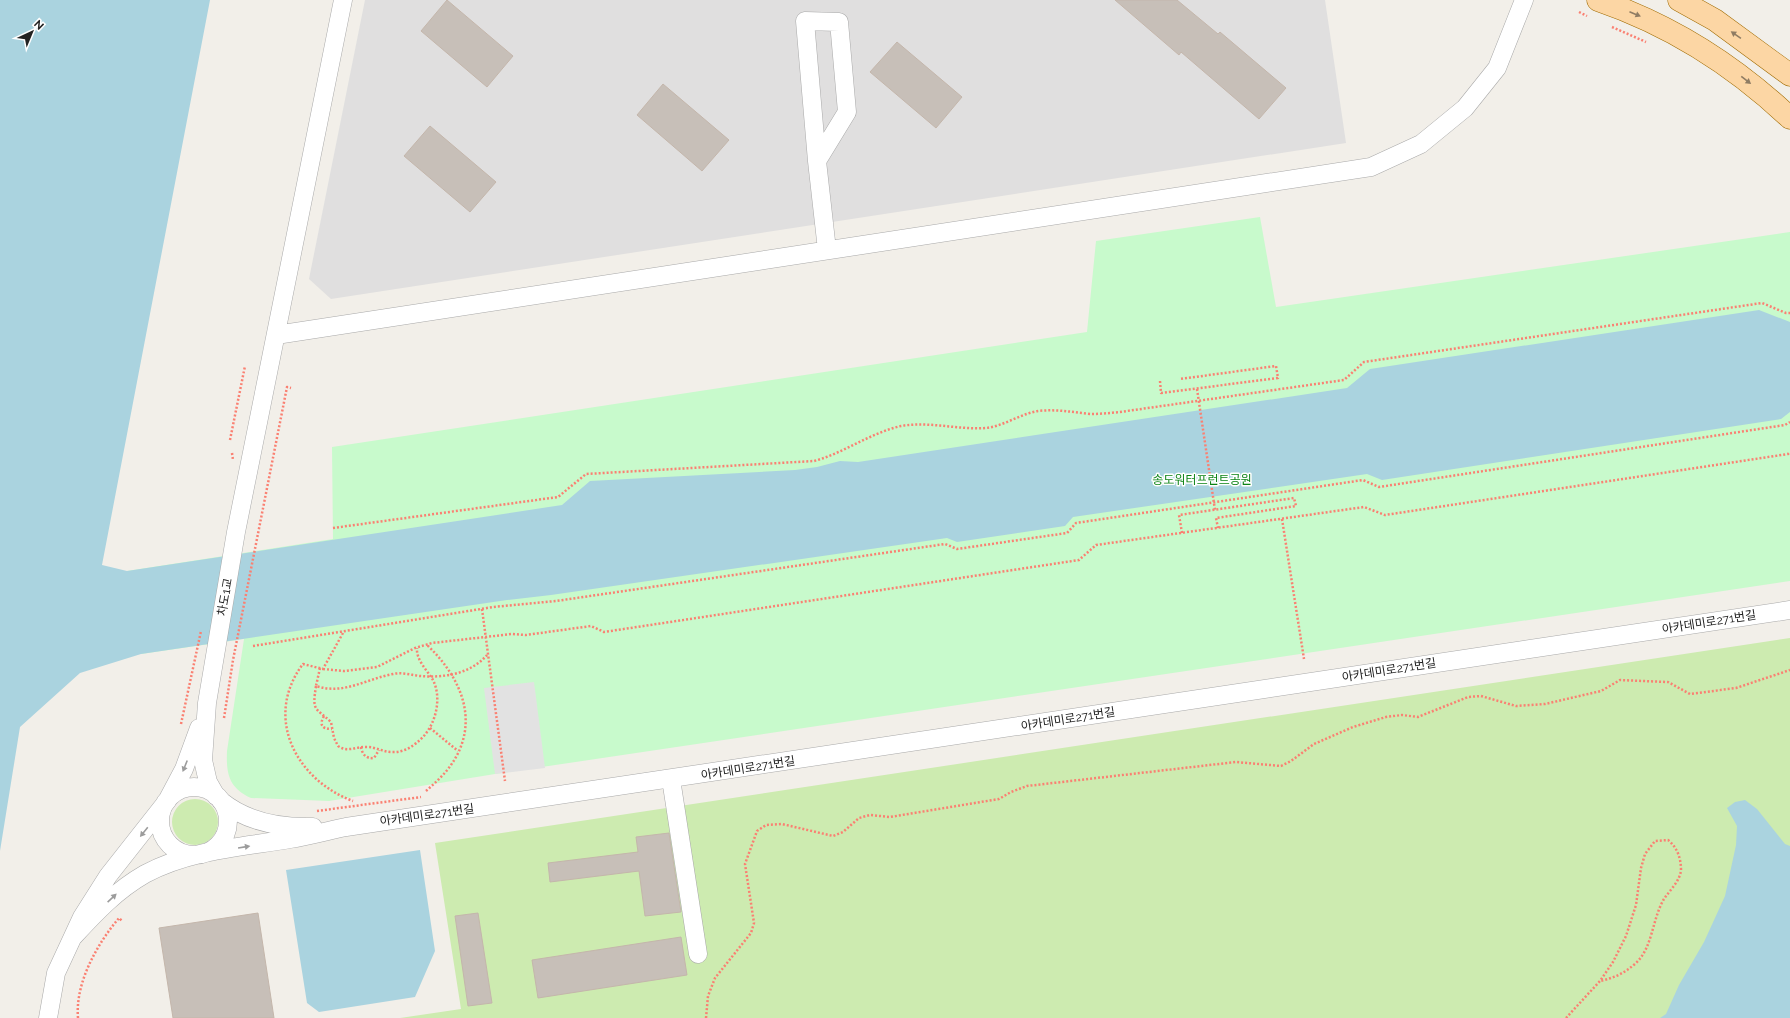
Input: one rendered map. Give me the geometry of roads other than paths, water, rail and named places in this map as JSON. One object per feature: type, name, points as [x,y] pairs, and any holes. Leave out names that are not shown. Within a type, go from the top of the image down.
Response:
[{"type":"main road","points":[[1679,0],[1714,20],[1790,75]]},
{"type":"main road","points":[[1596,9],[1644,18],[1702,48],[1732,68],[1790,118]]},
{"type":"street","name":"차도1교","points":[[207,703],[236,532],[343,0]]},
{"type":"street","points":[[276,335],[1371,168],[1421,144],[1465,108],[1497,68],[1524,0]]},
{"type":"street","points":[[817,161],[847,112],[839,22],[805,21],[817,161],[828,250]]},
{"type":"street","name":"아카데미로271번길","points":[[346,827],[1790,610]]},
{"type":"street","points":[[74,936],[112,898],[135,881],[169,864],[206,853],[218,845],[226,833],[228,818],[226,810],[208,782],[203,760],[207,703]]},
{"type":"street","points":[[207,703],[184,769],[164,807],[160,820],[163,834],[171,846],[190,855],[300,838],[346,827]]},
{"type":"street","points":[[671,779],[698,954]]},
{"type":"street","points":[[48,1018],[56,973],[93,897],[167,801],[178,792],[191,788],[206,790],[235,812],[253,820],[304,828],[346,827]]},
{"type":"water","points":[[0,0],[210,0],[102,565],[127,571],[562,505],[590,481],[795,470],[817,467],[840,461],[858,462],[1347,388],[1370,369],[1759,310],[1790,322],[1790,412],[1781,419],[1382,480],[1367,474],[1073,517],[1065,526],[957,542],[947,538],[507,600],[141,654],[80,673],[20,727],[0,851]]},
{"type":"water","points":[[1745,800],[1757,809],[1785,844],[1790,846],[1790,1018],[1660,1018],[1666,1014],[1679,985],[1704,942],[1725,896],[1736,845],[1737,826],[1727,808],[1735,802]]},
{"type":"water","points":[[420,850],[435,951],[415,997],[319,1012],[307,1003],[286,870]]},
{"type":"park label","name":"송도워터프런트공원","points":[[1202,480]]}]
